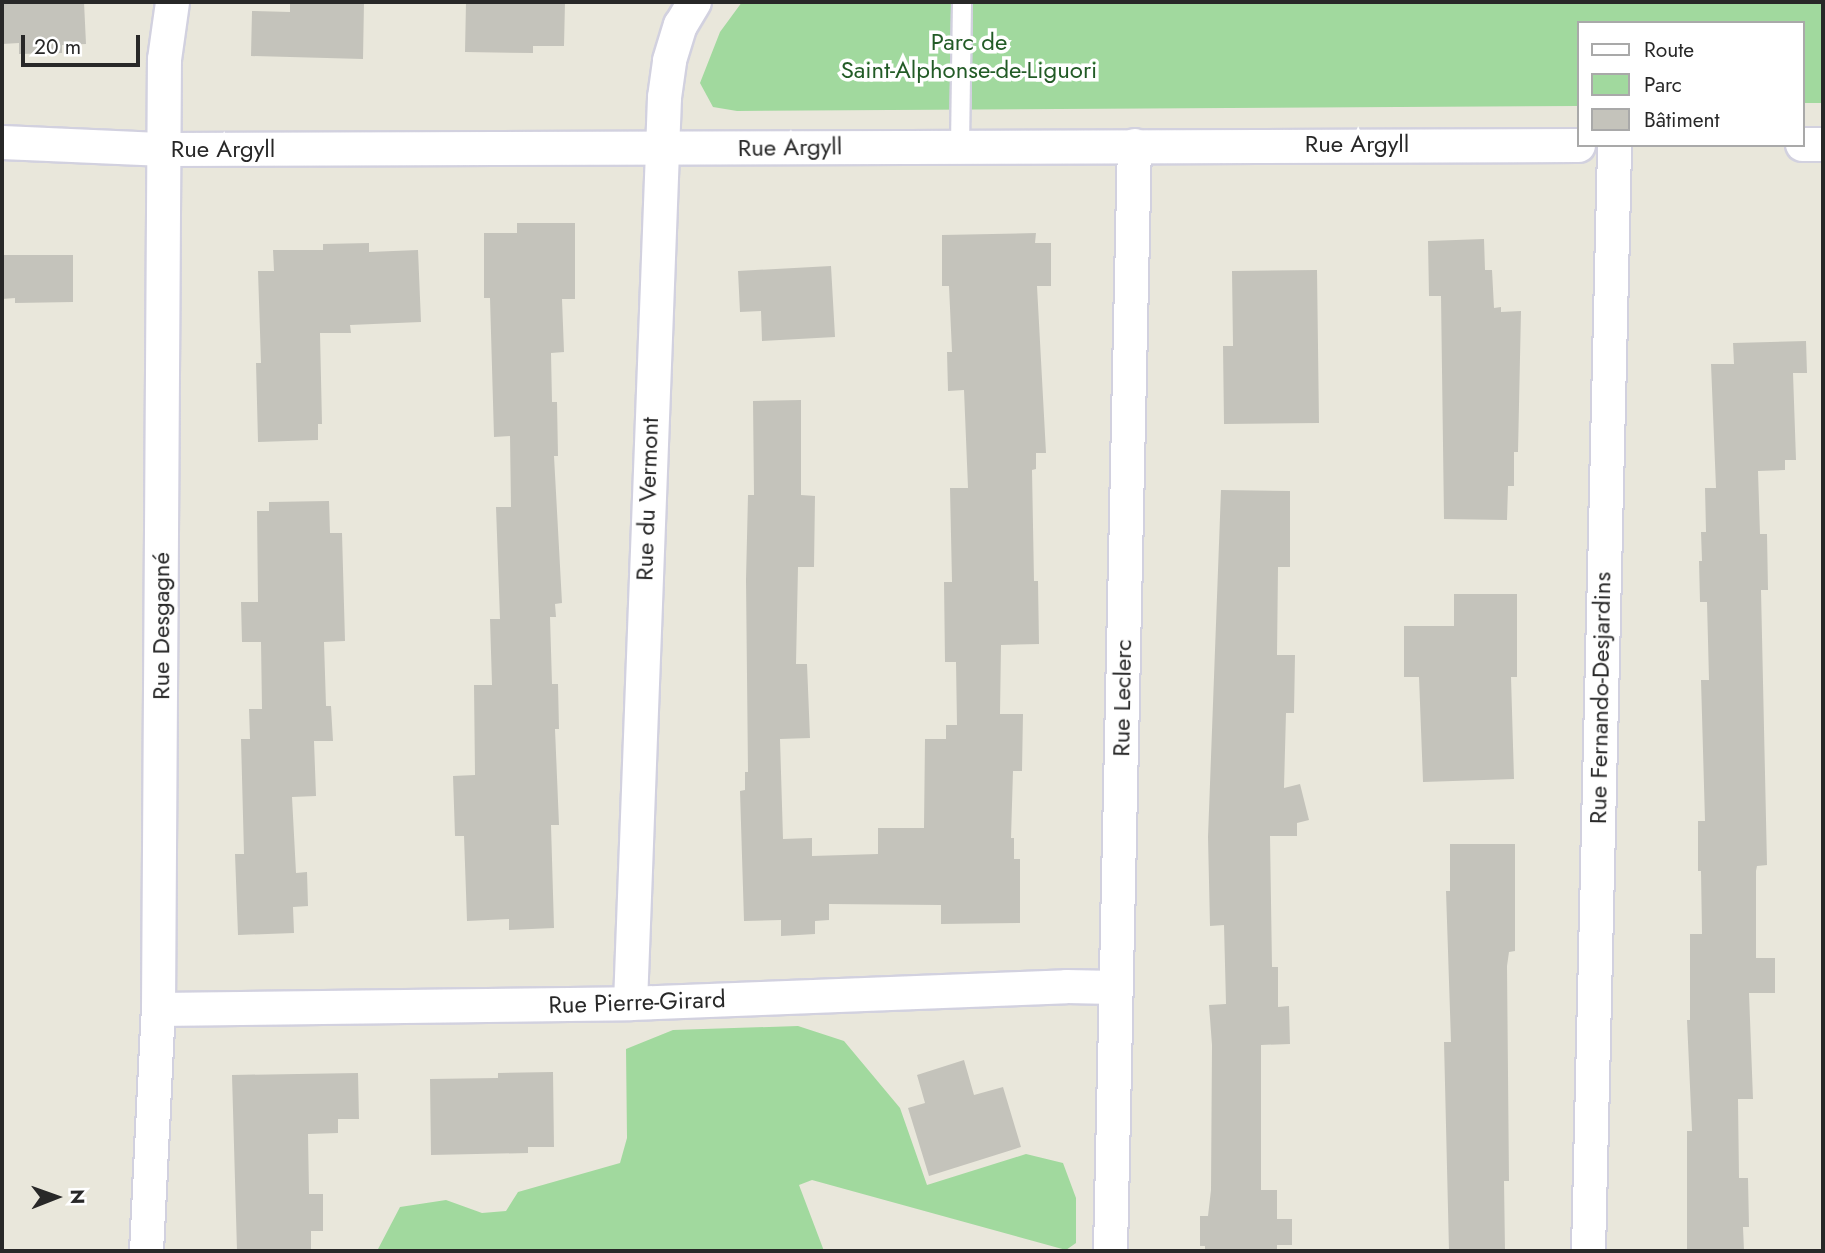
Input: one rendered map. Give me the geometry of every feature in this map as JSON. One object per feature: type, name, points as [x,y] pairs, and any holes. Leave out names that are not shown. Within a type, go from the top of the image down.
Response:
[{"type":"street","name":"Rue Desgagné","points":[[146,1251],[158,1009],[164,59],[172,2]]},
{"type":"street","name":"Rue du Vermont","points":[[630,1003],[661,149],[669,60],[680,25],[694,2]]},
{"type":"street","name":"Rue Argyll","points":[[2,142],[165,149],[1576,145]]},
{"type":"street","points":[[1804,144],[1823,144]]},
{"type":"street","name":"Rue Leclerc","points":[[1110,1251],[1134,145]]},
{"type":"street","name":"Rue Fernando-Desjardins","points":[[1588,1251],[1614,147]]},
{"type":"street","name":"Rue Pierre-Girard","points":[[158,1009],[630,1003],[1066,986],[1115,987]]},
{"type":"lane","points":[[960,146],[962,2]]},
{"type":"green space","name":"Parc de Saint-Alphonse-de-Liguori","points":[[742,2],[1823,2],[1823,103],[1804,103],[1804,21],[1576,21],[1576,106],[737,111],[713,107],[700,83],[720,32]]},
{"type":"green space","points":[[798,1026],[844,1041],[900,1108],[927,1185],[1026,1154],[1063,1163],[1076,1198],[1076,1243],[1066,1250],[812,1180],[799,1185],[824,1251],[377,1251],[400,1207],[446,1200],[482,1213],[506,1211],[518,1192],[620,1163],[627,1138],[626,1049],[673,1030]]},
{"type":"building","points":[[2,2],[84,2],[86,44],[62,45],[62,53],[19,54],[19,43],[2,44]]},
{"type":"building","points":[[290,2],[364,2],[363,59],[251,56],[252,11],[290,12]]},
{"type":"building","points":[[466,2],[565,2],[564,46],[533,46],[533,53],[465,52]]},
{"type":"building","points":[[517,223],[575,223],[575,299],[562,299],[564,352],[551,353],[552,402],[557,402],[558,456],[554,456],[562,603],[555,604],[556,617],[550,617],[552,684],[558,684],[559,729],[555,729],[559,825],[551,825],[554,928],[509,930],[509,919],[467,921],[464,836],[455,836],[453,776],[475,775],[474,685],[492,685],[490,619],[500,619],[496,507],[511,507],[510,436],[494,437],[490,298],[484,298],[484,233],[517,233]]},
{"type":"building","points":[[1036,233],[1035,243],[1051,243],[1051,286],[1037,286],[1046,453],[1036,453],[1036,469],[1032,470],[1034,581],[1038,581],[1039,644],[1001,645],[1000,714],[1023,714],[1022,771],[1013,771],[1011,838],[1014,838],[1014,859],[1020,859],[1020,923],[941,924],[941,905],[829,904],[829,920],[815,921],[815,934],[781,936],[781,920],[744,921],[740,791],[745,790],[745,772],[748,772],[746,580],[748,495],[754,495],[753,401],[801,400],[801,495],[815,496],[814,567],[798,567],[796,664],[807,664],[810,738],[780,739],[783,839],[812,838],[812,856],[878,854],[878,828],[924,828],[925,739],[946,739],[946,725],[957,725],[956,662],[945,662],[944,582],[952,582],[950,488],[968,488],[964,390],[948,391],[947,352],[952,352],[949,286],[942,286],[942,235]]},
{"type":"building","points":[[1484,239],[1485,270],[1492,270],[1494,308],[1501,307],[1501,312],[1521,311],[1518,452],[1514,452],[1514,486],[1508,486],[1507,520],[1444,519],[1441,296],[1429,296],[1428,241]]},
{"type":"building","points":[[369,243],[369,252],[418,250],[421,322],[350,325],[351,333],[320,333],[322,424],[318,424],[318,440],[258,442],[256,363],[261,363],[258,271],[274,271],[273,250],[323,250],[323,244]]},
{"type":"building","points":[[2,255],[73,255],[73,302],[15,303],[15,298],[2,299]]},
{"type":"building","points":[[831,266],[835,337],[762,341],[761,311],[740,312],[738,271]]},
{"type":"building","points":[[1317,270],[1319,423],[1224,424],[1223,346],[1233,346],[1232,271]]},
{"type":"building","points":[[1806,341],[1807,373],[1793,373],[1796,460],[1785,460],[1785,470],[1758,471],[1760,534],[1767,534],[1768,590],[1761,590],[1767,865],[1757,866],[1756,871],[1756,958],[1775,958],[1775,993],[1749,993],[1753,1099],[1738,1099],[1739,1178],[1748,1178],[1749,1227],[1743,1227],[1744,1251],[1687,1251],[1687,1131],[1692,1131],[1687,1020],[1690,1020],[1690,934],[1702,934],[1701,871],[1698,871],[1698,821],[1705,821],[1701,680],[1709,680],[1707,602],[1700,602],[1699,561],[1702,561],[1701,532],[1706,532],[1705,488],[1716,488],[1711,364],[1734,364],[1733,343]]},
{"type":"building","points":[[1221,490],[1290,491],[1290,567],[1278,567],[1277,655],[1295,655],[1294,713],[1286,713],[1284,788],[1300,784],[1309,820],[1297,823],[1297,836],[1270,836],[1272,967],[1278,967],[1278,1007],[1289,1006],[1290,1044],[1261,1045],[1261,1190],[1277,1190],[1277,1219],[1292,1219],[1292,1245],[1277,1245],[1277,1251],[1205,1251],[1205,1246],[1200,1246],[1200,1216],[1208,1216],[1211,1190],[1212,1045],[1209,1005],[1226,1004],[1224,925],[1210,926],[1208,837]]},
{"type":"building","points":[[329,501],[330,533],[342,533],[345,641],[324,642],[326,706],[331,706],[333,741],[314,741],[316,796],[292,797],[296,873],[307,872],[308,906],[293,907],[294,933],[238,935],[235,854],[244,854],[241,739],[250,739],[249,709],[262,709],[261,642],[242,642],[241,602],[258,602],[257,511],[269,511],[269,502]]},
{"type":"building","points":[[1454,594],[1517,594],[1517,677],[1511,677],[1514,779],[1423,782],[1419,677],[1404,677],[1404,626],[1454,626]]},
{"type":"building","points":[[1450,844],[1515,844],[1515,951],[1509,952],[1507,966],[1509,1181],[1504,1181],[1505,1251],[1449,1251],[1444,1042],[1451,1042],[1446,891],[1450,891]]},
{"type":"building","points":[[964,1060],[974,1095],[1003,1087],[1021,1147],[929,1176],[908,1108],[925,1103],[917,1075]]},
{"type":"building","points":[[553,1072],[554,1147],[528,1147],[528,1153],[431,1155],[430,1079],[498,1078],[498,1073]]},
{"type":"building","points":[[358,1073],[359,1119],[338,1119],[338,1133],[308,1134],[309,1194],[323,1194],[323,1231],[311,1231],[311,1251],[237,1251],[232,1075]]}]
